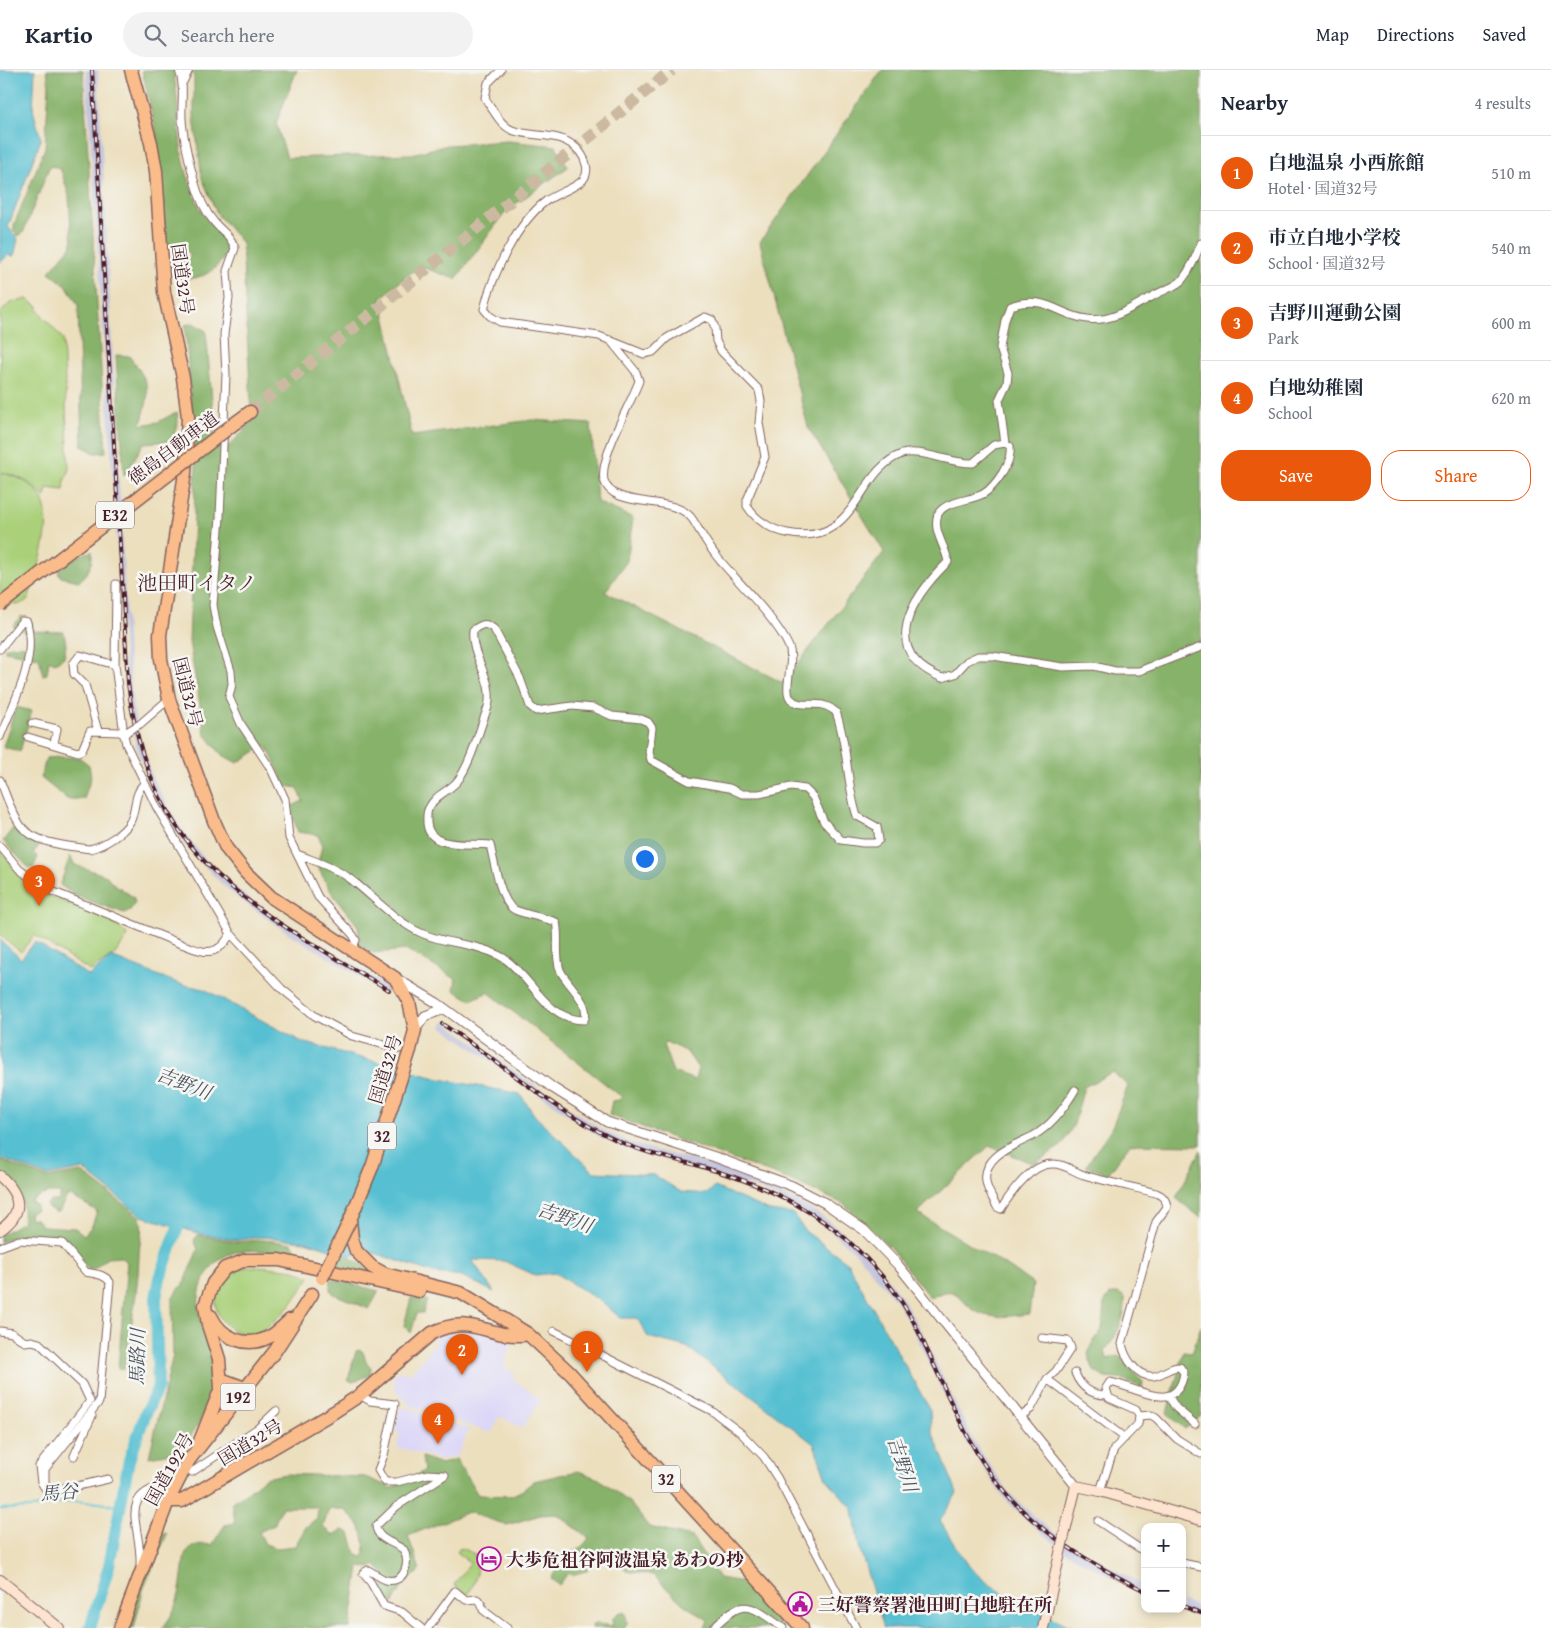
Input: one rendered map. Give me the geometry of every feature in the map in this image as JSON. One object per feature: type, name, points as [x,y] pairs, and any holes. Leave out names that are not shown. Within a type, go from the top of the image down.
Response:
[{"type":"highway","name":"国道32号","points":[[130,70],[151,143],[156,171],[163,284],[183,378],[188,417],[185,473],[160,635],[161,658],[169,698],[206,803],[226,848],[246,873],[271,897],[395,978],[404,991],[412,1011],[416,1030],[394,1101],[350,1220],[322,1278],[312,1294],[291,1318],[271,1336],[253,1342],[234,1340],[218,1328],[210,1314],[207,1300]]},
{"type":"highway","name":"徳島自動車道","points":[[0,605],[250,412]]},
{"type":"highway","name":"国道32号","points":[[350,1220],[352,1239],[356,1251],[364,1261],[385,1274],[461,1293],[528,1334],[570,1373],[802,1628]]},
{"type":"highway","name":"国道32号","points":[[198,1446],[219,1398],[221,1379],[219,1358],[206,1314],[207,1300],[213,1283],[225,1268],[241,1261],[262,1259],[392,1284],[482,1306]]},
{"type":"highway","name":"国道192号","points":[[120,1628],[168,1501],[198,1446],[274,1351],[312,1294]]},
{"type":"highway","name":"国道32号","points":[[168,1501],[182,1501],[334,1412],[360,1395],[432,1333],[444,1327],[459,1324],[474,1325],[508,1335],[528,1334]]},
{"type":"highway","points":[[221,1379],[244,1388]]},
{"type":"main road","points":[[0,1176],[16,1196],[18,1206],[14,1218],[0,1230]]},
{"type":"main road","points":[[1044,1628],[1076,1486],[1201,1520]]},
{"type":"main road","points":[[0,1580],[59,1628]]},
{"type":"street","points":[[179,70],[183,82],[182,118],[194,180],[202,204],[214,222],[230,236],[235,248],[226,271],[229,298],[224,334],[226,374],[220,517],[213,605],[217,627],[231,671],[232,684],[229,697],[241,724],[271,770],[285,799],[289,838],[318,897],[356,940],[352,950]]},
{"type":"street","points":[[183,82],[190,72],[189,70]]},
{"type":"street","points":[[501,70],[488,83],[486,98],[502,123],[512,130],[550,136],[568,142],[580,152],[586,164],[587,173],[582,180],[545,202],[522,228],[511,243],[488,295],[484,309],[490,316],[500,322],[599,336],[644,354],[653,352],[667,338],[692,323],[705,317],[712,320],[716,341],[721,350],[758,390],[761,401],[759,422],[766,457],[746,506],[763,523],[782,532],[795,535],[820,532],[835,526],[844,519],[876,475],[895,458],[904,453],[914,453],[962,464],[973,463],[994,445],[1006,443]]},
{"type":"street","points":[[1201,242],[1191,267],[1180,282],[1111,318],[1086,319],[1073,316],[1046,303],[1022,303],[1010,306],[1005,320],[1000,348],[1008,373],[1007,384],[999,400],[1006,443],[1010,446],[1011,455],[996,483],[984,494],[947,506],[939,512],[937,518],[938,533],[948,562],[919,595],[910,611],[906,646],[914,660],[932,674],[942,678],[955,674],[967,661],[985,656],[1063,667],[1094,666],[1115,671],[1139,670],[1201,647]]},
{"type":"street","points":[[297,854],[347,876],[420,933],[504,959],[516,970],[536,995],[554,1009],[578,1020],[584,1020],[586,1010],[558,964],[559,934],[556,922],[541,916],[516,911],[507,904],[490,845],[444,843],[433,836],[428,828],[428,809],[436,797],[457,782],[464,771],[491,697],[490,686],[473,636],[474,630],[482,624],[488,624],[494,629],[520,678],[530,706],[536,711],[572,706],[594,708],[612,716],[641,719],[648,722],[652,728],[649,752],[651,760],[678,777],[742,794],[759,794],[791,787],[804,789],[813,797],[824,822],[841,840],[863,843],[879,840],[877,827],[857,816],[850,795],[844,746],[836,712],[825,705],[795,702],[790,698],[787,692],[792,660],[786,640],[701,537],[692,518],[661,503],[621,497],[610,492],[604,480],[605,462],[640,381],[636,372],[610,340]]},
{"type":"street","points":[[116,584],[115,665],[126,733],[144,784],[231,934],[282,988],[315,1016],[352,1036],[400,1049]]},
{"type":"street","points":[[0,649],[22,621],[27,622],[30,646],[28,664],[0,736]]},
{"type":"street","points":[[98,731],[85,685],[74,674],[73,664],[80,655],[115,665]]},
{"type":"street","points":[[28,737],[78,752],[82,750],[90,731],[126,733],[140,724],[169,698]]},
{"type":"street","points":[[32,723],[57,729],[54,744]]},
{"type":"street","points":[[0,780],[18,820],[26,831],[37,838],[90,849],[97,848],[128,825],[138,791],[144,784]]},
{"type":"street","points":[[0,846],[19,869],[42,887],[203,952],[213,952],[222,946],[231,934]]},
{"type":"street","points":[[395,978],[444,1009],[585,1110],[607,1122],[792,1186],[825,1203],[856,1225],[898,1265],[1076,1486]]},
{"type":"street","points":[[416,1030],[423,1018],[431,1012],[444,1009]]},
{"type":"street","points":[[1075,1090],[1066,1105],[1046,1127],[998,1154],[990,1166],[986,1184],[997,1207],[1001,1209],[1020,1184],[1037,1169],[1050,1163],[1082,1174],[1163,1196],[1167,1207],[1156,1222],[1122,1344],[1124,1354],[1134,1368],[1143,1374],[1154,1376],[1175,1367],[1180,1367],[1184,1373],[1182,1384],[1179,1391],[1169,1397],[1149,1395],[1125,1385],[1110,1382],[1106,1388],[1109,1398],[1136,1410],[1139,1416],[1138,1424],[1114,1449],[1109,1459],[1100,1491]]},
{"type":"street","points":[[0,1247],[19,1240],[62,1244],[86,1272],[99,1274],[110,1282],[98,1402],[74,1456]]},
{"type":"street","points":[[0,1331],[12,1333],[26,1342],[39,1343],[82,1384],[90,1401],[39,1466],[41,1482],[45,1488]]},
{"type":"street","points":[[554,1331],[712,1411],[741,1433],[764,1457],[778,1478],[856,1628]]},
{"type":"street","points":[[1020,1417],[1031,1409],[1048,1379],[1056,1371],[1071,1348],[1068,1340],[1042,1338]]},
{"type":"street","points":[[1075,1373],[1079,1383],[1086,1389],[1096,1395],[1107,1395]]},
{"type":"street","points":[[1048,1379],[1125,1438]]},
{"type":"street","points":[[360,1395],[370,1401],[395,1404],[386,1448],[378,1470],[385,1482],[397,1482],[428,1474],[444,1475],[397,1506],[376,1526],[376,1532],[380,1536],[404,1550],[408,1561],[404,1574],[387,1580],[368,1570],[363,1574],[371,1583],[384,1606],[402,1612],[421,1628]]},
{"type":"street","points":[[1169,1397],[1176,1408],[1195,1424]]},
{"type":"street","points":[[45,1488],[45,1469],[98,1402]]},
{"type":"street","points":[[192,1472],[258,1428],[276,1411]]},
{"type":"street","points":[[1139,1416],[1151,1415],[1156,1418],[1176,1439],[1201,1454]]},
{"type":"street","points":[[45,1488],[70,1488],[108,1479]]},
{"type":"street","points":[[139,1576],[141,1550],[136,1503],[144,1491],[168,1484]]},
{"type":"street","points":[[1098,1522],[1141,1549]]},
{"type":"street","points":[[1186,1564],[1201,1567]]},
{"type":"street","points":[[428,1628],[455,1592],[466,1600],[477,1599],[481,1602],[483,1610],[507,1628]]},
{"type":"street","points":[[713,1628],[737,1607],[747,1606],[783,1628]]},
{"type":"shaded area","points":[[86,70],[98,70],[128,656],[133,708],[144,754],[153,779],[179,826],[212,868],[257,906],[391,988],[387,993],[288,933],[223,885],[197,858],[175,829],[161,805],[139,755],[126,684]]},
{"type":"shaded area","points":[[444,1021],[547,1094],[603,1130],[633,1144],[708,1164],[765,1185],[816,1212],[847,1235],[877,1266],[902,1297],[921,1331],[974,1442],[1009,1493],[1067,1543],[1141,1584],[1141,1594],[1064,1551],[1031,1524],[1004,1498],[968,1445],[915,1334],[897,1302],[857,1254],[827,1228],[799,1209],[763,1191],[708,1172],[632,1150],[600,1137],[441,1026]]},
{"type":"shaded area","points":[[473,1329],[512,1342],[505,1360],[505,1369],[515,1374],[513,1379],[541,1400],[522,1428],[499,1416],[492,1433],[485,1431],[409,1405],[394,1387],[393,1378],[396,1373],[410,1374],[437,1342],[433,1336]]},
{"type":"shaded area","points":[[399,1408],[407,1408],[469,1429],[458,1455],[441,1460],[397,1447],[400,1433],[395,1431]]},
{"type":"shaded area","points":[[1186,1602],[1201,1608],[1201,1618],[1186,1613]]},
{"type":"green space","points":[[47,70],[83,70],[106,452],[95,453],[82,446],[78,305],[67,286],[49,272],[72,245],[69,196],[61,170],[52,166],[49,168],[23,233],[18,236],[14,232],[14,225],[45,148],[49,85]]},
{"type":"green space","points":[[142,70],[173,70],[181,147],[190,183],[203,214],[225,238],[230,250],[214,269],[196,278],[177,280],[170,274],[169,264],[187,260],[191,255],[166,247],[156,132]]},
{"type":"green space","points":[[194,70],[297,70],[276,123],[287,158],[412,154],[448,145],[508,141],[556,146],[568,167],[507,210],[456,279],[419,266],[381,298],[412,436],[532,420],[591,424],[597,502],[633,518],[627,561],[605,592],[783,683],[884,552],[808,427],[760,242],[882,70],[1201,70],[1201,1145],[1130,1144],[1108,1174],[1086,1166],[1112,1127],[1128,1086],[1113,1072],[1084,1087],[1074,1124],[1062,1145],[1034,1164],[989,1146],[917,1213],[1010,1268],[1033,1284],[1029,1314],[985,1315],[972,1308],[953,1292],[940,1293],[930,1298],[889,1246],[844,1204],[782,1177],[609,1115],[612,1101],[619,1100],[622,1097],[488,992],[471,1000],[454,990],[456,979],[407,950],[372,953],[360,945],[358,926],[332,893],[317,866],[322,846],[318,835],[298,832],[290,807],[303,801],[298,788],[286,786],[266,745],[237,763],[221,754],[205,734],[189,642],[196,464],[185,325],[193,323],[206,331],[216,446],[229,446],[252,422],[242,243],[217,214],[202,178],[194,118]],"holes":[[[666,1042],[687,1052],[698,1068],[695,1080],[673,1072],[663,1045]]]},
{"type":"green space","points":[[27,299],[39,307],[37,309],[63,339],[69,472],[65,479],[64,490],[47,488],[45,498],[36,488],[25,481],[13,475],[0,472],[0,313],[10,303]]},
{"type":"green space","points":[[116,355],[129,356],[146,382],[147,396],[141,425],[158,422],[177,412],[178,422],[172,441],[144,443],[124,476]]},
{"type":"green space","points":[[0,473],[23,480],[37,492],[45,506],[47,523],[40,562],[28,600],[18,605],[0,599]]},
{"type":"green space","points":[[92,551],[90,568],[83,578],[79,581],[61,577],[58,572],[65,565]]},
{"type":"green space","points":[[21,616],[32,622],[32,631],[64,632],[66,645],[64,657],[55,663],[49,660],[47,674],[43,675],[39,657],[5,651],[5,648],[8,647],[33,644],[26,633],[13,626]]},
{"type":"green space","points":[[16,707],[32,711],[20,751],[3,747]]},
{"type":"green space","points":[[46,758],[80,758],[89,765],[91,777],[84,799],[67,799],[41,778]]},
{"type":"green space","points":[[13,828],[39,846],[33,853],[38,857],[33,868],[28,867],[3,841]]},
{"type":"green space","points":[[0,850],[18,873],[45,894],[109,919],[128,936],[115,954],[90,971],[34,935],[21,952],[0,935]]},
{"type":"green space","points":[[70,856],[75,865],[107,876],[111,882],[133,897],[135,903],[130,910],[124,913],[76,896],[60,885]]},
{"type":"green space","points":[[1201,1150],[1201,1218],[1176,1198]]},
{"type":"green space","points":[[0,1160],[47,1178],[82,1172],[140,1217],[141,1232],[137,1284],[124,1368],[118,1369],[127,1262],[120,1257],[107,1258],[93,1270],[88,1269],[69,1241],[61,1238],[15,1236],[0,1242],[0,1235],[23,1222],[23,1207],[16,1187],[0,1172]],"holes":[[[61,1193],[58,1201],[50,1201],[46,1206],[55,1212],[59,1212],[67,1196],[71,1196],[97,1211],[92,1226],[84,1235],[75,1228],[43,1226],[35,1218],[30,1219],[29,1213],[36,1210],[36,1205],[30,1202],[41,1195]]]},
{"type":"green space","points":[[198,1235],[237,1242],[262,1240],[292,1243],[300,1258],[265,1251],[243,1251],[232,1253],[222,1258],[207,1273],[199,1294],[199,1305],[200,1316],[216,1367],[215,1384],[212,1394],[184,1449],[149,1457],[173,1355],[172,1298],[186,1280],[198,1249],[194,1240]]},
{"type":"green space","points":[[341,1255],[350,1257],[377,1275],[336,1267]]},
{"type":"green space","points":[[258,1266],[295,1270],[310,1277],[290,1306],[265,1330],[263,1329],[259,1335],[244,1334],[232,1329],[223,1322],[217,1312],[215,1301],[217,1290],[224,1279],[235,1271]]},
{"type":"green space","points":[[331,1279],[379,1291],[369,1309],[334,1294],[330,1290]]},
{"type":"green space","points":[[1118,1293],[1125,1297],[1123,1318],[1117,1332],[1105,1350],[1107,1359],[1119,1356],[1143,1382],[1142,1387],[1120,1379],[1105,1378],[1094,1371],[1088,1355],[1091,1345],[1102,1330],[1104,1303],[1110,1295]]},
{"type":"green space","points":[[411,1298],[427,1300],[423,1313],[417,1313],[411,1333],[404,1326]]},
{"type":"green space","points":[[1201,1326],[1201,1416],[1185,1429],[1167,1413],[1184,1352],[1192,1353]]},
{"type":"green space","points":[[360,1350],[371,1367],[370,1375],[353,1382],[348,1380],[356,1351]]},
{"type":"green space","points":[[422,1457],[441,1464],[456,1459],[478,1495],[511,1496],[523,1490],[534,1481],[578,1471],[599,1479],[630,1503],[649,1527],[692,1537],[719,1578],[743,1582],[748,1578],[757,1588],[755,1598],[783,1628],[705,1628],[708,1620],[683,1604],[653,1575],[626,1571],[618,1563],[618,1551],[607,1546],[597,1552],[599,1559],[593,1561],[586,1571],[571,1575],[568,1573],[559,1585],[551,1579],[558,1567],[564,1558],[581,1547],[589,1538],[557,1514],[540,1515],[507,1525],[468,1512],[408,1536],[420,1570],[402,1587],[391,1606],[385,1603],[376,1587],[385,1587],[383,1573],[375,1565],[371,1568],[359,1567],[350,1628],[162,1628],[177,1603],[185,1554],[197,1545],[212,1545],[225,1525],[235,1523],[232,1502],[265,1478],[286,1474],[365,1477],[392,1488],[424,1471]],"holes":[[[282,1507],[318,1507],[317,1518],[306,1527],[295,1546],[277,1548],[265,1544],[259,1532],[274,1525]],[[329,1509],[344,1509],[355,1520],[363,1534],[365,1555],[361,1557],[356,1554],[350,1533],[342,1530],[334,1535],[323,1527]]]},
{"type":"green space","points":[[160,1531],[167,1534],[143,1590],[134,1628],[125,1628]]},
{"type":"green space","points":[[460,1548],[475,1554],[476,1560],[475,1581],[467,1595],[454,1585],[470,1563],[457,1552]]},
{"type":"green space","points":[[623,1612],[626,1614],[627,1623],[624,1628],[592,1628],[593,1623],[612,1626],[613,1618],[618,1613]]},
{"type":"water","points":[[0,70],[35,70],[33,110],[41,139],[8,227],[18,239],[14,256],[8,255],[0,263]]},
{"type":"water","name":"吉野川","points":[[0,940],[21,959],[35,942],[89,976],[111,957],[180,984],[204,989],[302,1042],[440,1079],[520,1094],[535,1116],[594,1172],[654,1175],[681,1192],[707,1194],[715,1187],[769,1211],[793,1214],[805,1231],[847,1262],[930,1410],[931,1429],[957,1493],[940,1521],[957,1549],[966,1562],[986,1582],[1023,1604],[1074,1628],[884,1628],[859,1546],[853,1509],[826,1478],[814,1444],[687,1347],[648,1337],[637,1318],[620,1318],[605,1304],[555,1273],[535,1275],[504,1261],[472,1260],[494,1292],[462,1276],[434,1273],[374,1253],[349,1255],[305,1241],[262,1237],[237,1240],[201,1234],[142,1216],[83,1169],[47,1176],[0,1158]]},
{"type":"waterway","name":"馬路川","points":[[90,1628],[109,1566],[129,1460],[145,1415],[158,1387],[156,1298],[160,1278],[184,1210]]},
{"type":"waterway","name":"馬谷","points":[[0,1509],[33,1508],[71,1501],[100,1503],[120,1507]]},
{"type":"tunnel","points":[[250,412],[672,70]]},
{"type":"railway","points":[[92,70],[128,683],[140,744],[158,794],[183,836],[215,872],[251,903],[293,932],[389,990]]},
{"type":"railway","points":[[442,1024],[548,1100],[614,1139],[634,1148],[719,1172],[758,1186],[794,1203],[829,1225],[845,1238],[881,1275],[904,1306],[920,1335],[953,1408],[972,1444],[997,1483],[1014,1503],[1033,1521],[1075,1552],[1141,1589]]},
{"type":"railway","points":[[1186,1607],[1201,1613]]},
{"type":"place","name":"吉野川運動公園","points":[[39,906]]},
{"type":"place","name":"白地温泉 小西旅館","points":[[587,1372]]},
{"type":"place","name":"市立白地小学校","points":[[462,1375]]},
{"type":"place","name":"白地幼稚園","points":[[438,1444]]},
{"type":"place","name":"大歩危祖谷阿波温泉 あわの抄","points":[[489,1559]]},
{"type":"place","name":"三好警察署池田町白地駐在所","points":[[800,1604]]},
{"type":"district","name":"池田町イタノ","points":[[197,582]]}]
